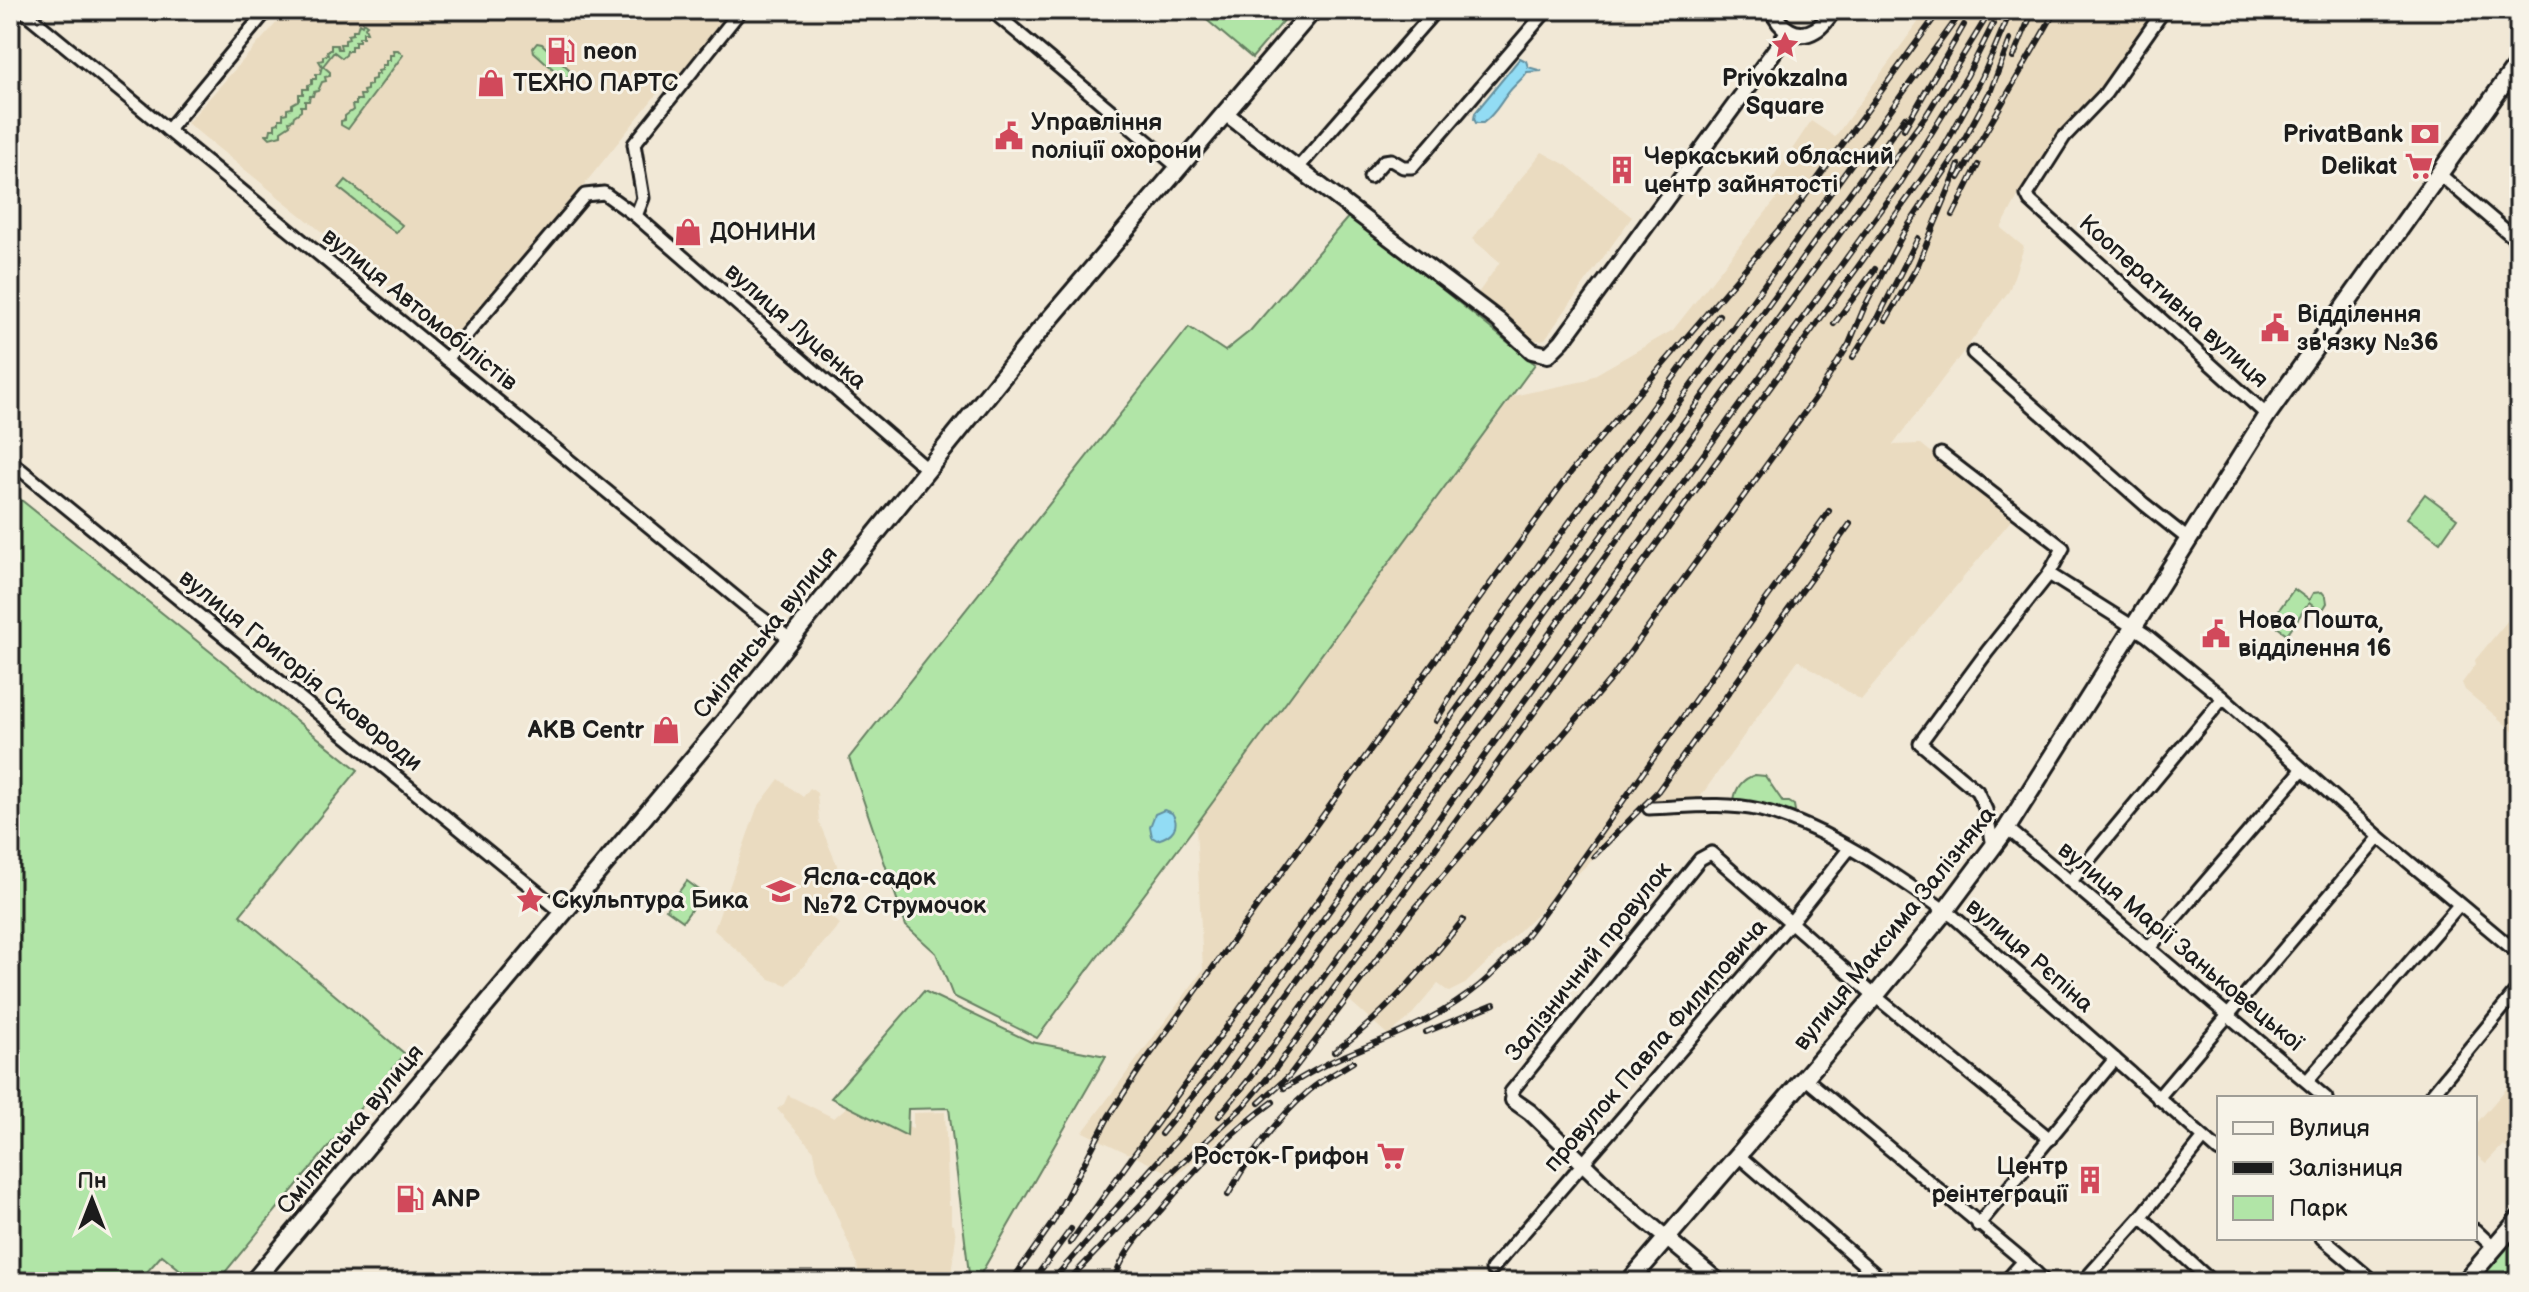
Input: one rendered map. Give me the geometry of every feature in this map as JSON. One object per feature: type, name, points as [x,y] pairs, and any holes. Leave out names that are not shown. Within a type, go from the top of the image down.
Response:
[{"type":"main road","name":"Смілянська вулиця","points":[[253,1282],[563,913],[1178,167],[1313,10]]},
{"type":"main road","name":"вулиця Максима Залізняка","points":[[1629,1282],[1875,996],[1945,911],[2007,828],[2267,415],[2519,62]]},
{"type":"main road","points":[[2465,1282],[2519,1219]]},
{"type":"street","name":"вулиця Автомобілістів","points":[[22,10],[790,639]]},
{"type":"street","points":[[168,130],[267,10]]},
{"type":"street","points":[[636,216],[643,198],[634,144],[741,10]]},
{"type":"street","points":[[991,10],[1178,167]]},
{"type":"street","points":[[1297,169],[1436,10]]},
{"type":"street","points":[[1370,177],[1384,161],[1391,160],[1403,167],[1412,167],[1547,10]]},
{"type":"street","points":[[1773,10],[1777,20],[1789,31],[1802,34],[1823,24],[1833,10]]},
{"type":"street","name":"Кооперативна вулиця","points":[[2164,10],[2105,94],[2064,137],[2027,195],[2267,415]]},
{"type":"street","points":[[1225,113],[1498,320],[1532,351],[1548,355],[1562,341],[1789,31]]},
{"type":"street","points":[[2438,173],[2519,242]]},
{"type":"street","name":"вулиця Луценка","points":[[446,359],[585,195],[604,193],[636,216],[927,469]]},
{"type":"street","points":[[1973,353],[2188,539]]},
{"type":"street","points":[[1941,454],[2063,548],[2049,574],[1920,743],[1977,791],[1983,802],[1993,846]]},
{"type":"street","name":"вулиця Григорія Сковороди","points":[[10,461],[563,913]]},
{"type":"street","points":[[2049,574],[2133,625],[2223,698],[2379,837],[2519,954]]},
{"type":"street","points":[[2071,881],[2223,698]]},
{"type":"street","points":[[2150,947],[2302,770]]},
{"type":"street","name":"вулиця Рєпіна","points":[[1649,808],[1726,806],[1760,810],[1828,836],[1919,890],[2217,1149]]},
{"type":"street","name":"вулиця Марії Заньковецької","points":[[2007,828],[2324,1096]]},
{"type":"street","points":[[2158,1098],[2379,837]]},
{"type":"street","name":"провулок Павла Филиповича","points":[[1492,1269],[1791,922],[1849,849]]},
{"type":"street","name":"Залізничний провулок","points":[[1513,1100],[1511,1092],[1708,853],[1714,853],[1791,922]]},
{"type":"street","points":[[2307,1081],[2459,905]]},
{"type":"street","points":[[1791,922],[1875,996],[2050,1139]]},
{"type":"street","points":[[2431,1096],[2519,988]]},
{"type":"street","points":[[1978,1225],[2115,1059]]},
{"type":"street","points":[[1805,1078],[2024,1261],[2045,1282]]},
{"type":"street","points":[[1513,1100],[1530,1112],[1623,1202],[1719,1282]]},
{"type":"street","points":[[2083,1282],[2141,1217],[2204,1138]]},
{"type":"street","points":[[1739,1156],[1884,1282]]},
{"type":"street","points":[[2141,1217],[2212,1282]]},
{"type":"street","points":[[2477,1232],[2494,1248]]},
{"type":"street","points":[[2324,1240],[2374,1282]]},
{"type":"street","points":[[2005,1282],[2024,1261]]},
{"type":"shaded area","points":[[288,10],[735,10],[672,88],[660,90],[458,342],[187,123]]},
{"type":"shaded area","points":[[1927,10],[2159,10],[2023,187],[2001,228],[2024,247],[2009,291],[1893,445],[1921,444],[2013,518],[1861,700],[1798,660],[1693,807],[1643,810],[1465,984],[1449,992],[1438,984],[1408,1019],[1388,1035],[1350,1001],[1285,1084],[1176,1176],[1083,1132],[1203,970],[1196,825],[1513,396],[1584,381],[1673,330],[1781,193],[1769,184],[1811,121],[1835,137]]},
{"type":"shaded area","points":[[1542,152],[1566,165],[1632,217],[1545,339],[1534,341],[1476,296],[1500,262],[1472,239]]},
{"type":"shaded area","points":[[2519,607],[2519,736],[2465,690],[2462,683],[2476,664],[2475,660]]},
{"type":"shaded area","name":"Ясла-садок №72 Струмочок","points":[[779,779],[803,797],[810,788],[817,793],[819,822],[837,865],[830,917],[840,924],[787,985],[770,979],[714,930],[757,808]]},
{"type":"shaded area","points":[[2519,1074],[2519,1158],[2503,1145],[2486,1163],[2477,1156],[2477,1123]]},
{"type":"shaded area","points":[[788,1095],[834,1118],[849,1105],[913,1128],[913,1113],[945,1112],[949,1206],[956,1237],[950,1282],[859,1282],[857,1263],[817,1169],[814,1151],[777,1109],[784,1104]]},
{"type":"green space","points":[[1195,10],[1293,10],[1252,58]]},
{"type":"green space","points":[[363,22],[367,25],[367,32],[363,32],[363,37],[355,41],[355,46],[351,46],[351,51],[347,51],[342,58],[334,52],[323,66],[330,76],[325,77],[326,81],[310,96],[309,101],[305,101],[305,106],[301,106],[301,111],[289,121],[290,125],[281,131],[281,135],[270,138],[266,134],[275,129],[275,124],[283,119],[287,109],[299,100],[303,89],[308,89],[316,74],[320,74],[322,66],[319,61],[328,55],[331,45],[341,49],[340,44],[345,44],[348,35],[353,34],[353,30],[357,30],[359,23],[362,25]]},
{"type":"green space","points":[[537,43],[569,69],[568,77],[562,77],[534,52]]},
{"type":"green space","points":[[393,50],[403,55],[348,129],[341,125],[345,116],[353,110],[352,105],[356,105],[356,100],[361,100],[360,95],[364,95],[363,91],[382,70],[382,65],[390,60],[390,55],[394,55]]},
{"type":"green space","points":[[346,180],[402,225],[396,233],[339,188]]},
{"type":"green space","points":[[1350,215],[1535,364],[1037,1038],[953,996],[936,953],[906,926],[849,758],[1189,327],[1225,351],[1250,331]]},
{"type":"green space","points":[[10,491],[358,770],[240,915],[405,1054],[217,1282],[195,1282],[162,1255],[138,1282],[10,1282]]},
{"type":"green space","points":[[2425,494],[2457,518],[2440,542],[2407,518]]},
{"type":"green space","points":[[2294,589],[2309,600],[2313,593],[2322,592],[2327,603],[2318,610],[2309,603],[2287,634],[2270,622]]},
{"type":"green space","points":[[1755,775],[1765,776],[1783,802],[1794,805],[1792,815],[1767,805],[1734,800],[1740,784]]},
{"type":"green space","points":[[687,881],[703,893],[683,921],[666,909]]},
{"type":"green space","points":[[924,991],[1031,1042],[1106,1056],[976,1282],[970,1282],[949,1108],[908,1109],[907,1136],[831,1098]]},
{"type":"green space","points":[[2519,1227],[2519,1274],[2512,1282],[2471,1282]]},
{"type":"water","points":[[1520,58],[1526,61],[1528,67],[1542,71],[1527,72],[1492,115],[1483,123],[1476,123],[1475,113]]},
{"type":"water","points":[[1164,810],[1172,813],[1176,822],[1171,833],[1157,840],[1152,837],[1150,827],[1155,814]]},
{"type":"railway","points":[[1792,214],[1940,10]]},
{"type":"railway","points":[[1070,1243],[1963,10]]},
{"type":"railway","points":[[1051,1282],[1181,1135],[1227,1077],[1927,114],[1991,10]]},
{"type":"railway","points":[[1067,1282],[1175,1169],[1244,1106],[1276,1068],[1942,151],[1982,78],[2011,10]]},
{"type":"railway","points":[[2013,58],[2033,10]]},
{"type":"railway","points":[[1959,178],[2056,10]]},
{"type":"railway","points":[[1219,1116],[1250,1078],[1898,187],[1967,76],[1993,24]]},
{"type":"railway","points":[[1904,129],[1964,25]]},
{"type":"railway","points":[[1259,1103],[1289,1076],[1412,912],[1613,676],[1818,394],[1849,344],[1864,308],[1904,232],[1955,156],[1991,90],[2010,40]]},
{"type":"railway","points":[[1161,1134],[1213,1071],[1905,117]]},
{"type":"railway","points":[[1886,320],[1917,267],[1959,165]]},
{"type":"railway","points":[[1953,215],[1978,165]]},
{"type":"railway","points":[[1011,1282],[1053,1222],[1109,1116],[1139,1070],[1571,472],[1798,207]]},
{"type":"railway","points":[[1853,357],[1879,316],[1918,238]]},
{"type":"railway","points":[[1834,324],[1875,269]]},
{"type":"railway","points":[[1436,721],[1487,636],[1719,315]]},
{"type":"railway","points":[[1284,1088],[1329,1063],[1448,1008],[1500,966],[1552,901],[1829,511]]},
{"type":"railway","points":[[1594,856],[1658,791],[1850,524]]},
{"type":"railway","points":[[1334,1052],[1387,1007],[1463,920]]},
{"type":"railway","points":[[1426,1032],[1494,1004]]},
{"type":"railway","points":[[1228,1195],[1254,1152],[1297,1101],[1353,1062]]},
{"type":"railway","points":[[1113,1282],[1133,1243],[1187,1180],[1228,1139],[1273,1102]]},
{"type":"railway","points":[[1032,1282],[1071,1229]]},
{"type":"place","name":"Privokzalna Square","points":[[1785,45]]},
{"type":"place","name":"neon","points":[[561,51]]},
{"type":"place","name":"ТЕХНО ПАРТС","points":[[491,83]]},
{"type":"place","name":"PrivatBank","points":[[2425,134]]},
{"type":"place","name":"Управління поліції охорони","points":[[1009,136]]},
{"type":"place","name":"Delikat","points":[[2419,166]]},
{"type":"place","name":"Черкаський обласний центр зайнятості","points":[[1622,170]]},
{"type":"place","name":"ДОНИНИ","points":[[688,232]]},
{"type":"place","name":"Відділення зв'язку №36","points":[[2275,328]]},
{"type":"place","name":"Нова Пошта, відділення 16","points":[[2216,634]]},
{"type":"place","name":"AKB Centr","points":[[666,730]]},
{"type":"place","name":"Ясла-садок №72 Струмочок","points":[[781,891]]},
{"type":"place","name":"Cкульптура Бика","points":[[530,900]]},
{"type":"place","name":"Росток-Грифон","points":[[1391,1156]]},
{"type":"place","name":"Центр реінтеграції","points":[[2090,1180]]},
{"type":"place","name":"ANP","points":[[410,1199]]}]
